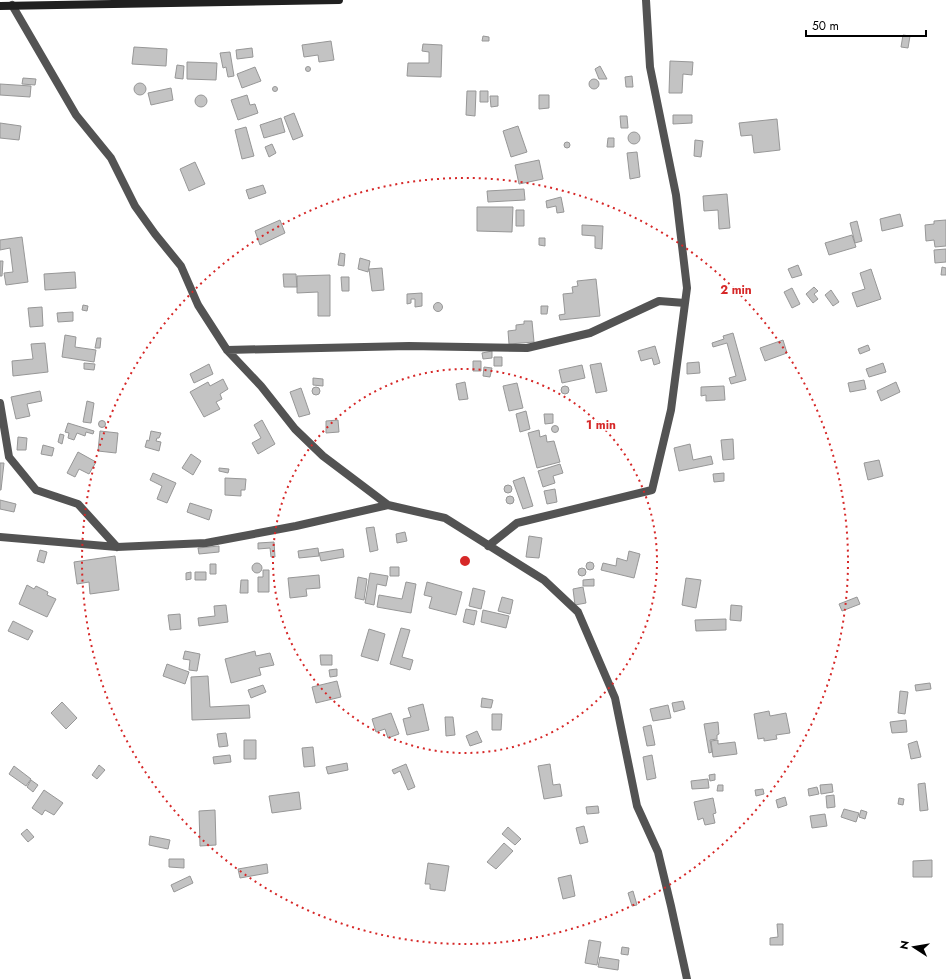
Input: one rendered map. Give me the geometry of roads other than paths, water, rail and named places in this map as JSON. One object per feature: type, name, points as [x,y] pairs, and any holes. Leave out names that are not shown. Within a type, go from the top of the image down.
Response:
[{"type":"main road","points":[[0,6],[339,0]]},
{"type":"street","points":[[488,546],[517,523],[652,490],[671,410],[687,288],[676,195],[650,67],[646,0]]},
{"type":"street","points":[[12,5],[76,115],[112,158],[135,206],[181,266],[198,306],[227,350],[261,386],[295,429],[323,456],[388,505],[445,518],[544,580],[578,612],[615,698],[637,806],[658,852],[686,979]]},
{"type":"street","points":[[227,350],[409,346],[527,348],[590,333],[659,301],[685,303]]},
{"type":"street","points":[[0,403],[8,457],[36,490],[78,504],[117,547]]},
{"type":"street","points":[[0,537],[117,547],[206,543],[296,526],[388,505]]}]
